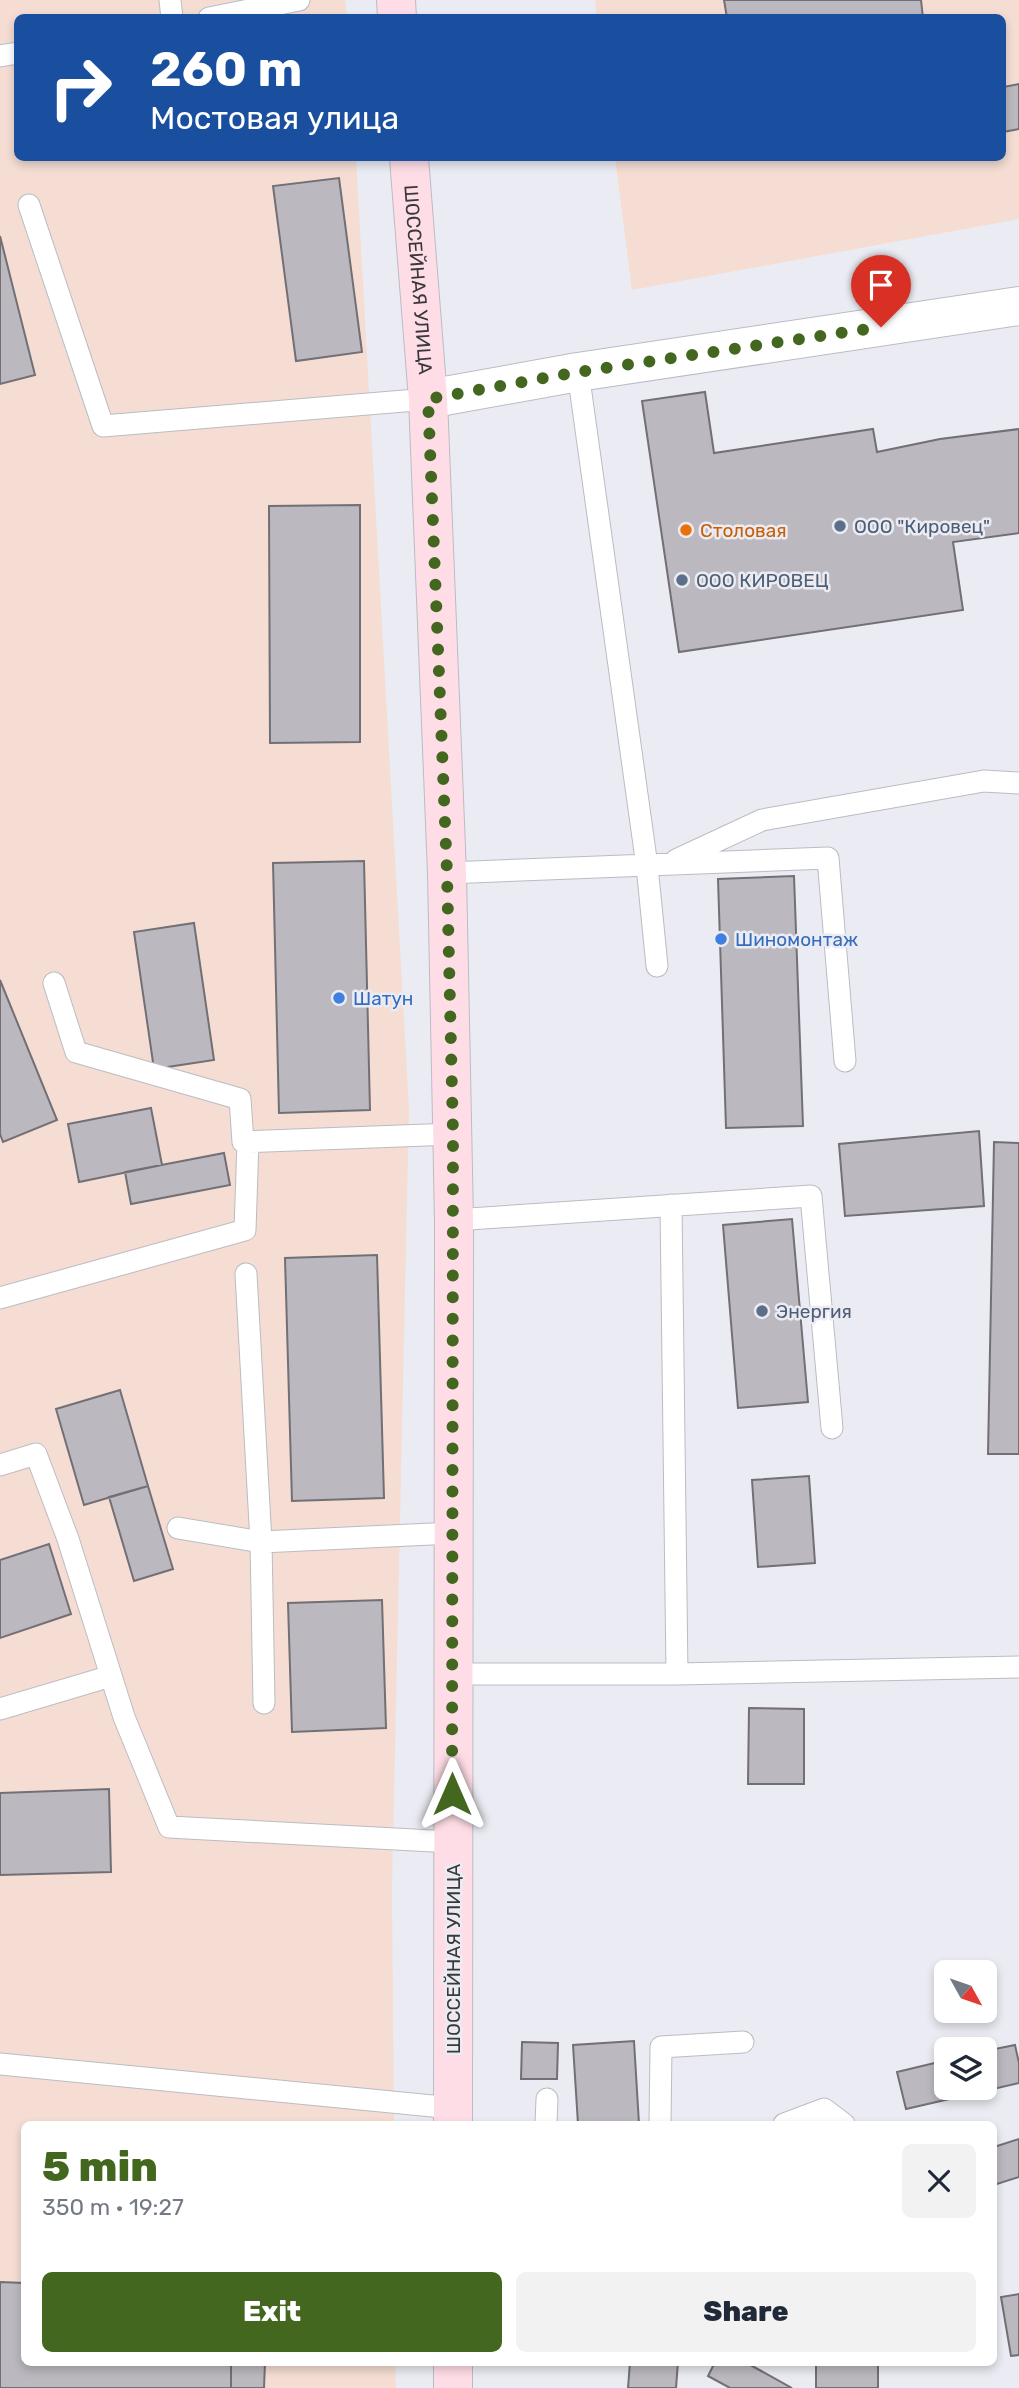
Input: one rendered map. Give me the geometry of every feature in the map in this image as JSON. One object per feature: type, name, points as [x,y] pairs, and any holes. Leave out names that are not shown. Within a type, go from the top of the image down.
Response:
[{"type":"main road","name":"ШОССЕЙНАЯ УЛИЦА","points":[[408,161],[428,399],[447,873],[453,1134],[453,2116]]},
{"type":"main road","points":[[453,2366],[453,2388]]},
{"type":"street","points":[[428,399],[578,372],[1019,306]]},
{"type":"lane","points":[[229,14],[299,0]]},
{"type":"lane","points":[[29,205],[103,426],[428,399]]},
{"type":"lane","points":[[578,372],[657,865],[657,966]]},
{"type":"lane","points":[[657,865],[762,820],[984,780],[1019,783]]},
{"type":"lane","points":[[447,873],[828,858],[845,1061]]},
{"type":"lane","points":[[54,983],[76,1052],[240,1099],[243,1142],[453,1134]]},
{"type":"lane","points":[[0,1298],[245,1230],[248,1142]]},
{"type":"lane","points":[[454,1220],[811,1196],[832,1428]]},
{"type":"lane","points":[[671,1205],[677,1674]]},
{"type":"lane","points":[[246,1274],[261,1542],[264,1703]]},
{"type":"lane","points":[[0,1465],[36,1454],[68,1539],[124,1717],[169,1827],[452,1842]]},
{"type":"lane","points":[[178,1528],[261,1542],[453,1533]]},
{"type":"lane","points":[[452,1674],[677,1674],[1019,1667]]},
{"type":"lane","points":[[0,1709],[111,1676]]},
{"type":"lane","points":[[660,2121],[661,2047],[743,2042]]},
{"type":"lane","points":[[0,2064],[453,2116]]},
{"type":"lane","points":[[546,2121],[547,2099]]},
{"type":"lane","points":[[793,2121],[824,2109],[840,2121]]},
{"type":"shaded area","points":[[0,0],[345,0],[347,14],[14,14],[14,161],[356,161],[409,1109],[392,1888],[394,2121],[21,2121],[21,2366],[395,2366],[396,2388],[0,2388]]},
{"type":"shaded area","points":[[595,0],[1019,0],[1019,219],[632,290],[615,161],[1006,161],[1006,14],[597,14]]},
{"type":"building","points":[[724,0],[921,0],[923,14],[726,14]]},
{"type":"building","points":[[1019,84],[1019,129],[1006,131],[1006,86]]},
{"type":"building","points":[[339,178],[362,352],[296,361],[273,186]]},
{"type":"building","points":[[0,236],[35,375],[0,384]]},
{"type":"building","name":"ООО \"Кировец\"","points":[[705,392],[714,453],[873,429],[877,452],[940,439],[1019,429],[1019,533],[953,542],[963,610],[679,652],[642,401]]},
{"type":"building","points":[[360,505],[360,742],[270,743],[269,506]]},
{"type":"building","points":[[364,861],[370,1110],[279,1113],[273,863]]},
{"type":"building","points":[[794,876],[803,1126],[726,1128],[718,879]]},
{"type":"building","points":[[194,923],[214,1060],[154,1069],[134,932]]},
{"type":"building","points":[[0,980],[57,1120],[3,1142],[0,1134]]},
{"type":"building","points":[[151,1108],[162,1165],[79,1182],[68,1124]]},
{"type":"building","points":[[979,1131],[984,1206],[845,1216],[839,1144]]},
{"type":"building","points":[[994,1142],[1019,1143],[1019,1454],[988,1454]]},
{"type":"building","points":[[224,1153],[230,1185],[131,1204],[125,1172]]},
{"type":"building","points":[[792,1219],[808,1402],[738,1408],[723,1225]]},
{"type":"building","points":[[377,1255],[384,1498],[292,1501],[285,1258]]},
{"type":"building","points":[[120,1390],[148,1486],[84,1505],[56,1409]]},
{"type":"building","points":[[809,1476],[815,1563],[758,1567],[752,1480]]},
{"type":"building","points":[[148,1486],[173,1569],[134,1581],[109,1497]]},
{"type":"building","points":[[49,1544],[71,1614],[0,1638],[0,1560]]},
{"type":"building","points":[[382,1600],[386,1728],[292,1732],[288,1603]]},
{"type":"building","points":[[749,1708],[804,1709],[804,1784],[748,1784]]},
{"type":"building","points":[[109,1789],[111,1872],[0,1875],[0,1793]]},
{"type":"building","points":[[634,2041],[639,2121],[578,2121],[573,2045]]},
{"type":"building","points":[[522,2042],[558,2043],[557,2079],[521,2079]]},
{"type":"building","points":[[1015,2045],[1019,2083],[997,2088],[997,2049]]},
{"type":"building","points":[[934,2063],[934,2100],[945,2100],[906,2109],[897,2072]]},
{"type":"building","points":[[1019,2139],[1019,2177],[997,2184],[997,2146]]},
{"type":"building","points":[[0,2282],[21,2283],[21,2366],[231,2366],[231,2388],[0,2388]]},
{"type":"building","points":[[1019,2294],[1019,2355],[1011,2356],[1001,2297]]},
{"type":"building","points":[[231,2366],[265,2366],[264,2388],[231,2388]]},
{"type":"building","points":[[630,2366],[678,2366],[676,2388],[628,2388]]},
{"type":"building","points":[[713,2366],[752,2366],[792,2388],[730,2388],[708,2376]]},
{"type":"building","points":[[816,2366],[878,2366],[878,2388],[816,2388]]},
{"type":"place","name":"ООО \"Кировец\"","points":[[840,526]]},
{"type":"place","name":"Столовая","points":[[686,530]]},
{"type":"place","name":"ООО КИРОВЕЦ","points":[[682,580]]},
{"type":"place","name":"Шиномонтаж","points":[[721,939]]},
{"type":"place","name":"Шатун","points":[[339,998]]},
{"type":"place","name":"Энергия","points":[[762,1311]]},
{"type":"route","points":[[452,1794],[453,1134],[447,873],[428,399],[578,372],[881,327]]}]
